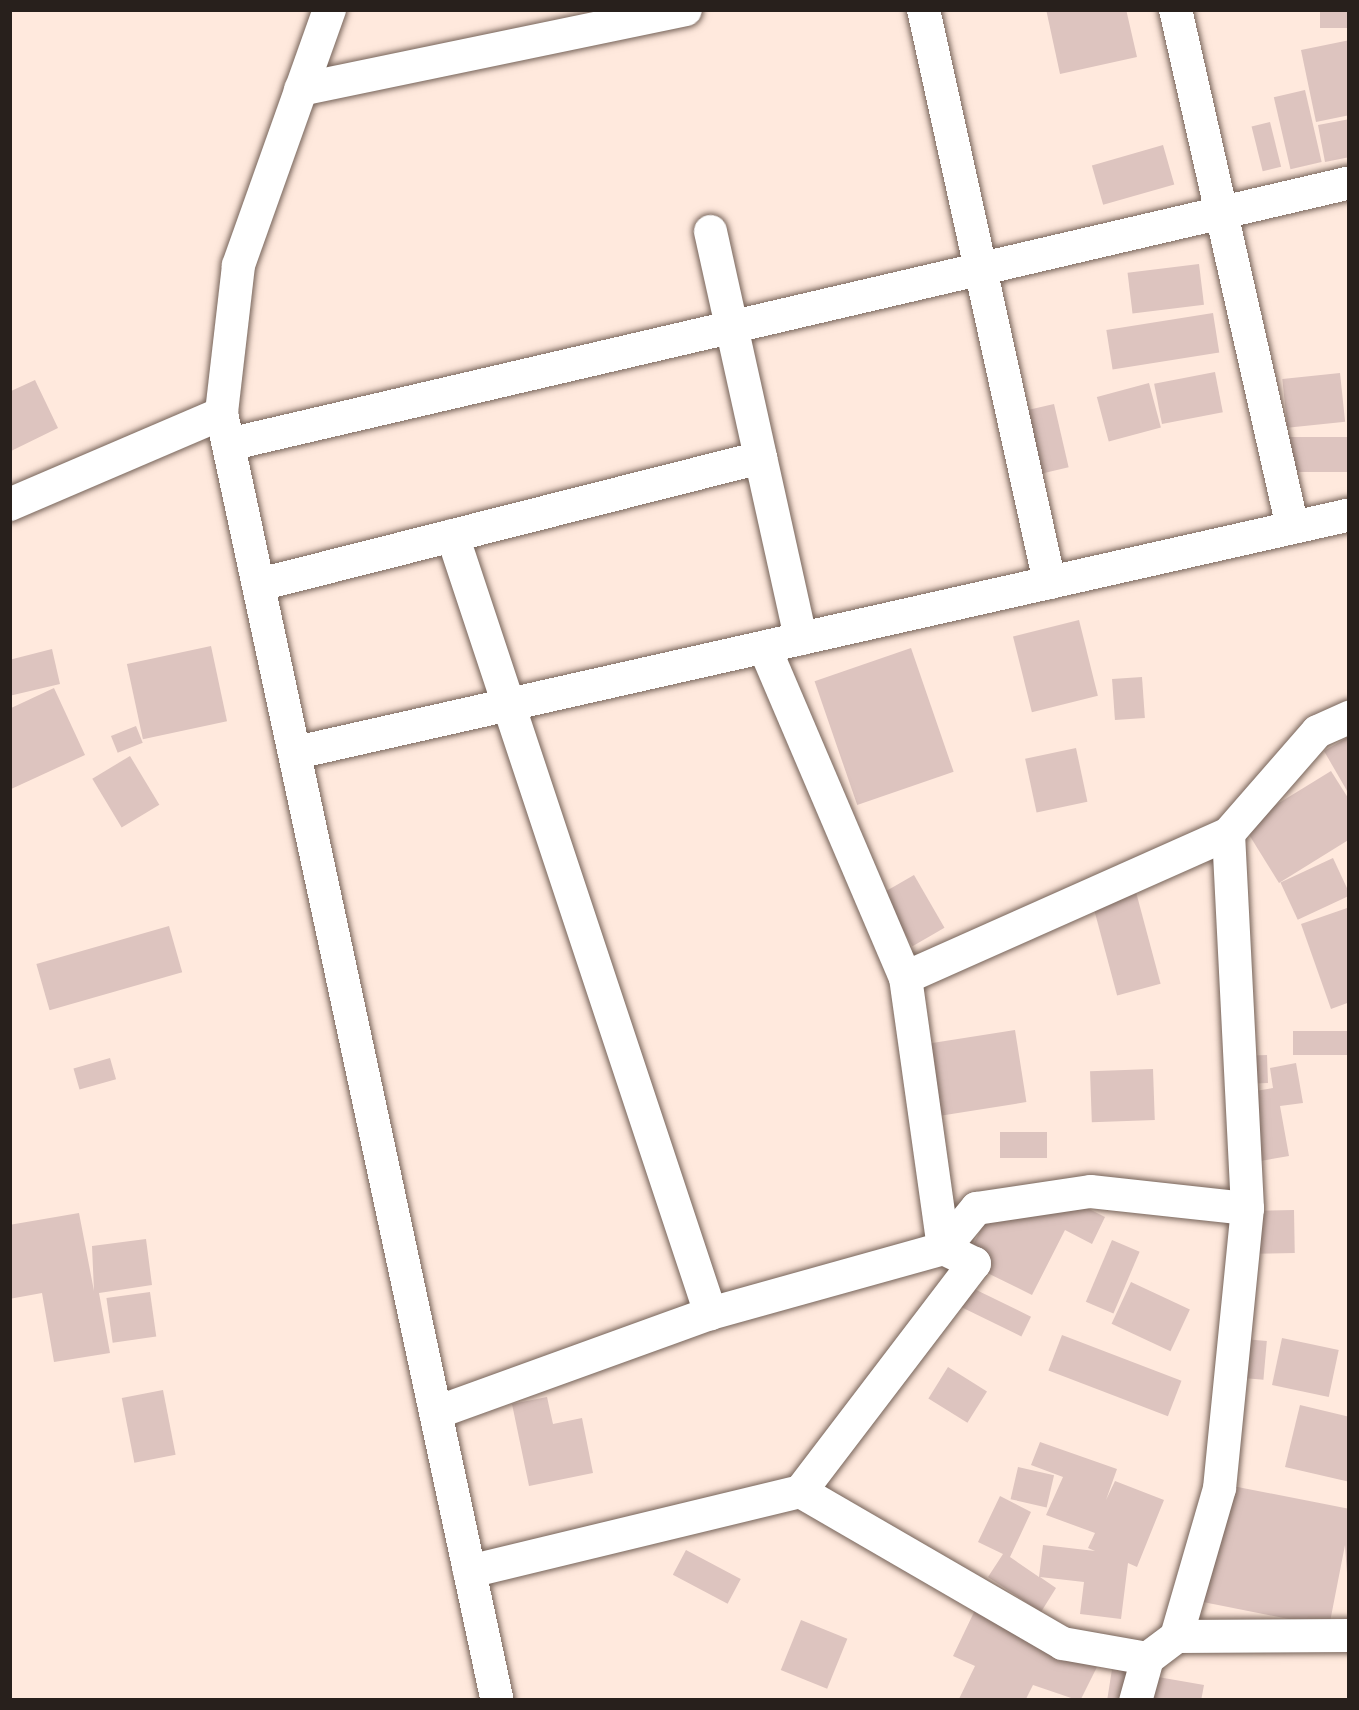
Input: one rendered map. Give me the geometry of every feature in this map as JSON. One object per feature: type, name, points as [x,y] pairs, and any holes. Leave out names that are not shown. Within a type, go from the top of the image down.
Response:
[{"type":"street","points":[[328,9],[238,265],[225,429],[496,1701]]},
{"type":"street","points":[[923,9],[1049,582]]},
{"type":"street","points":[[1175,9],[1292,527]]},
{"type":"street","points":[[301,89],[670,10]]},
{"type":"street","points":[[9,504],[225,429],[732,326],[1350,182]]},
{"type":"street","points":[[710,231],[800,638]]},
{"type":"street","points":[[259,584],[760,457]]},
{"type":"street","points":[[296,752],[1350,514]]},
{"type":"street","points":[[452,535],[710,1313]]},
{"type":"street","points":[[764,646],[905,977],[943,1248]]},
{"type":"street","points":[[905,977],[1228,833],[1316,731],[1350,716]]},
{"type":"street","points":[[1135,1701],[1148,1658],[1176,1636],[1219,1488],[1247,1208],[1228,833]]},
{"type":"street","points":[[436,1412],[710,1313],[943,1248],[976,1208],[1090,1191],[1247,1208]]},
{"type":"street","points":[[469,1570],[800,1490],[974,1262],[943,1248]]},
{"type":"street","points":[[800,1490],[1061,1643],[1148,1658]]},
{"type":"street","points":[[1176,1636],[1350,1635]]},
{"type":"building","points":[[1046,9],[1126,9],[1137,57],[1060,74]]},
{"type":"building","points":[[1320,9],[1350,9],[1350,28],[1320,28]]},
{"type":"building","points":[[1350,40],[1350,115],[1316,122],[1301,50]]},
{"type":"building","points":[[1305,90],[1322,162],[1290,169],[1274,97]]},
{"type":"building","points":[[1350,119],[1350,157],[1325,162],[1318,125]]},
{"type":"building","points":[[1270,122],[1281,167],[1263,171],[1252,127]]},
{"type":"building","points":[[1163,145],[1174,184],[1103,205],[1092,165]]},
{"type":"building","points":[[1199,264],[1204,305],[1133,313],[1128,273]]},
{"type":"building","points":[[1213,313],[1219,353],[1113,369],[1106,330]]},
{"type":"building","points":[[1215,372],[1223,412],[1162,424],[1154,384]]},
{"type":"building","points":[[1340,373],[1345,422],[1287,428],[1282,379]]},
{"type":"building","points":[[35,380],[58,428],[9,452],[9,392]]},
{"type":"building","points":[[1149,383],[1161,427],[1109,441],[1097,397]]},
{"type":"building","points":[[1054,404],[1069,467],[1032,476],[1017,413]]},
{"type":"building","points":[[1275,437],[1350,437],[1350,472],[1275,472]]},
{"type":"building","points":[[1079,620],[1098,696],[1032,712],[1013,636]]},
{"type":"building","points":[[211,646],[227,721],[143,739],[127,664]]},
{"type":"building","points":[[911,648],[954,772],[857,805],[815,681]]},
{"type":"building","points":[[52,649],[60,684],[9,696],[9,660]]},
{"type":"building","points":[[1142,677],[1145,718],[1115,720],[1112,679]]},
{"type":"building","points":[[54,688],[85,755],[9,790],[9,709]]},
{"type":"building","points":[[136,726],[143,743],[118,753],[111,736]]},
{"type":"building","points":[[1350,736],[1350,796],[1324,751]]},
{"type":"building","points":[[1076,748],[1087,802],[1037,813],[1025,759]]},
{"type":"building","points":[[130,756],[159,805],[122,828],[92,779]]},
{"type":"building","points":[[1331,771],[1350,801],[1350,839],[1279,883],[1243,825]]},
{"type":"building","points":[[1333,858],[1350,895],[1298,920],[1280,883]]},
{"type":"building","points":[[914,875],[944,928],[912,946],[882,894]]},
{"type":"building","points":[[1136,892],[1161,984],[1117,995],[1093,904]]},
{"type":"building","points":[[1350,907],[1350,1002],[1331,1009],[1301,924]]},
{"type":"building","points":[[169,926],[182,972],[50,1010],[36,964]]},
{"type":"building","points":[[1015,1030],[1026,1102],[933,1117],[921,1045]]},
{"type":"building","points":[[1293,1031],[1350,1031],[1350,1055],[1293,1055]]},
{"type":"building","points":[[1267,1055],[1268,1083],[1225,1084],[1224,1057]]},
{"type":"building","points":[[110,1058],[116,1079],[80,1090],[73,1068]]},
{"type":"building","points":[[1296,1063],[1303,1103],[1280,1106],[1289,1156],[1237,1165],[1225,1096],[1273,1088],[1270,1068]]},
{"type":"building","points":[[1153,1069],[1155,1120],[1092,1122],[1090,1071]]},
{"type":"building","points":[[1000,1132],[1047,1132],[1047,1158],[1000,1158]]},
{"type":"building","points":[[1045,1187],[1105,1217],[1092,1244],[1065,1230],[1032,1295],[965,1262],[996,1198]]},
{"type":"building","points":[[1294,1210],[1295,1253],[1238,1254],[1237,1211]]},
{"type":"building","points":[[79,1213],[94,1291],[92,1246],[146,1239],[152,1285],[99,1293],[110,1353],[54,1362],[42,1293],[9,1299],[9,1225]]},
{"type":"building","points":[[1112,1240],[1140,1252],[1113,1313],[1086,1302]]},
{"type":"building","points":[[960,1282],[1031,1317],[1021,1336],[950,1302]]},
{"type":"building","points":[[1131,1282],[1190,1309],[1170,1351],[1112,1324]]},
{"type":"building","points":[[150,1292],[156,1337],[113,1343],[106,1298]]},
{"type":"building","points":[[1062,1335],[1181,1381],[1168,1416],[1048,1370]]},
{"type":"building","points":[[1221,1337],[1267,1341],[1263,1380],[1218,1376]]},
{"type":"building","points":[[1282,1338],[1339,1350],[1329,1397],[1272,1385]]},
{"type":"building","points":[[948,1367],[987,1391],[967,1423],[928,1398]]},
{"type":"building","points":[[163,1390],[176,1455],[134,1463],[122,1398]]},
{"type":"building","points":[[547,1397],[553,1424],[582,1418],[593,1473],[529,1486],[512,1404]]},
{"type":"building","points":[[1300,1405],[1350,1417],[1350,1482],[1285,1467]]},
{"type":"building","points":[[1040,1442],[1117,1469],[1106,1500],[1115,1481],[1164,1500],[1137,1567],[1128,1563],[1121,1619],[1080,1614],[1084,1582],[1040,1577],[1056,1588],[1041,1612],[988,1577],[1003,1554],[978,1542],[1000,1496],[1031,1512],[1010,1557],[1039,1577],[1043,1545],[1095,1551],[1088,1548],[1095,1533],[1046,1515],[1063,1477],[1031,1465]]},
{"type":"building","points":[[1018,1467],[1054,1475],[1047,1507],[1011,1499]]},
{"type":"building","points":[[1207,1481],[1350,1509],[1350,1615],[1345,1545],[1329,1627],[1183,1598]]},
{"type":"building","points":[[686,1550],[741,1579],[728,1604],[673,1575]]},
{"type":"building","points":[[976,1608],[1097,1667],[1080,1701],[1033,1685],[1025,1701],[958,1701],[975,1666],[953,1656]]},
{"type":"building","points":[[801,1620],[847,1639],[827,1689],[781,1670]]},
{"type":"building","points":[[1112,1669],[1204,1685],[1201,1701],[1107,1701]]}]
